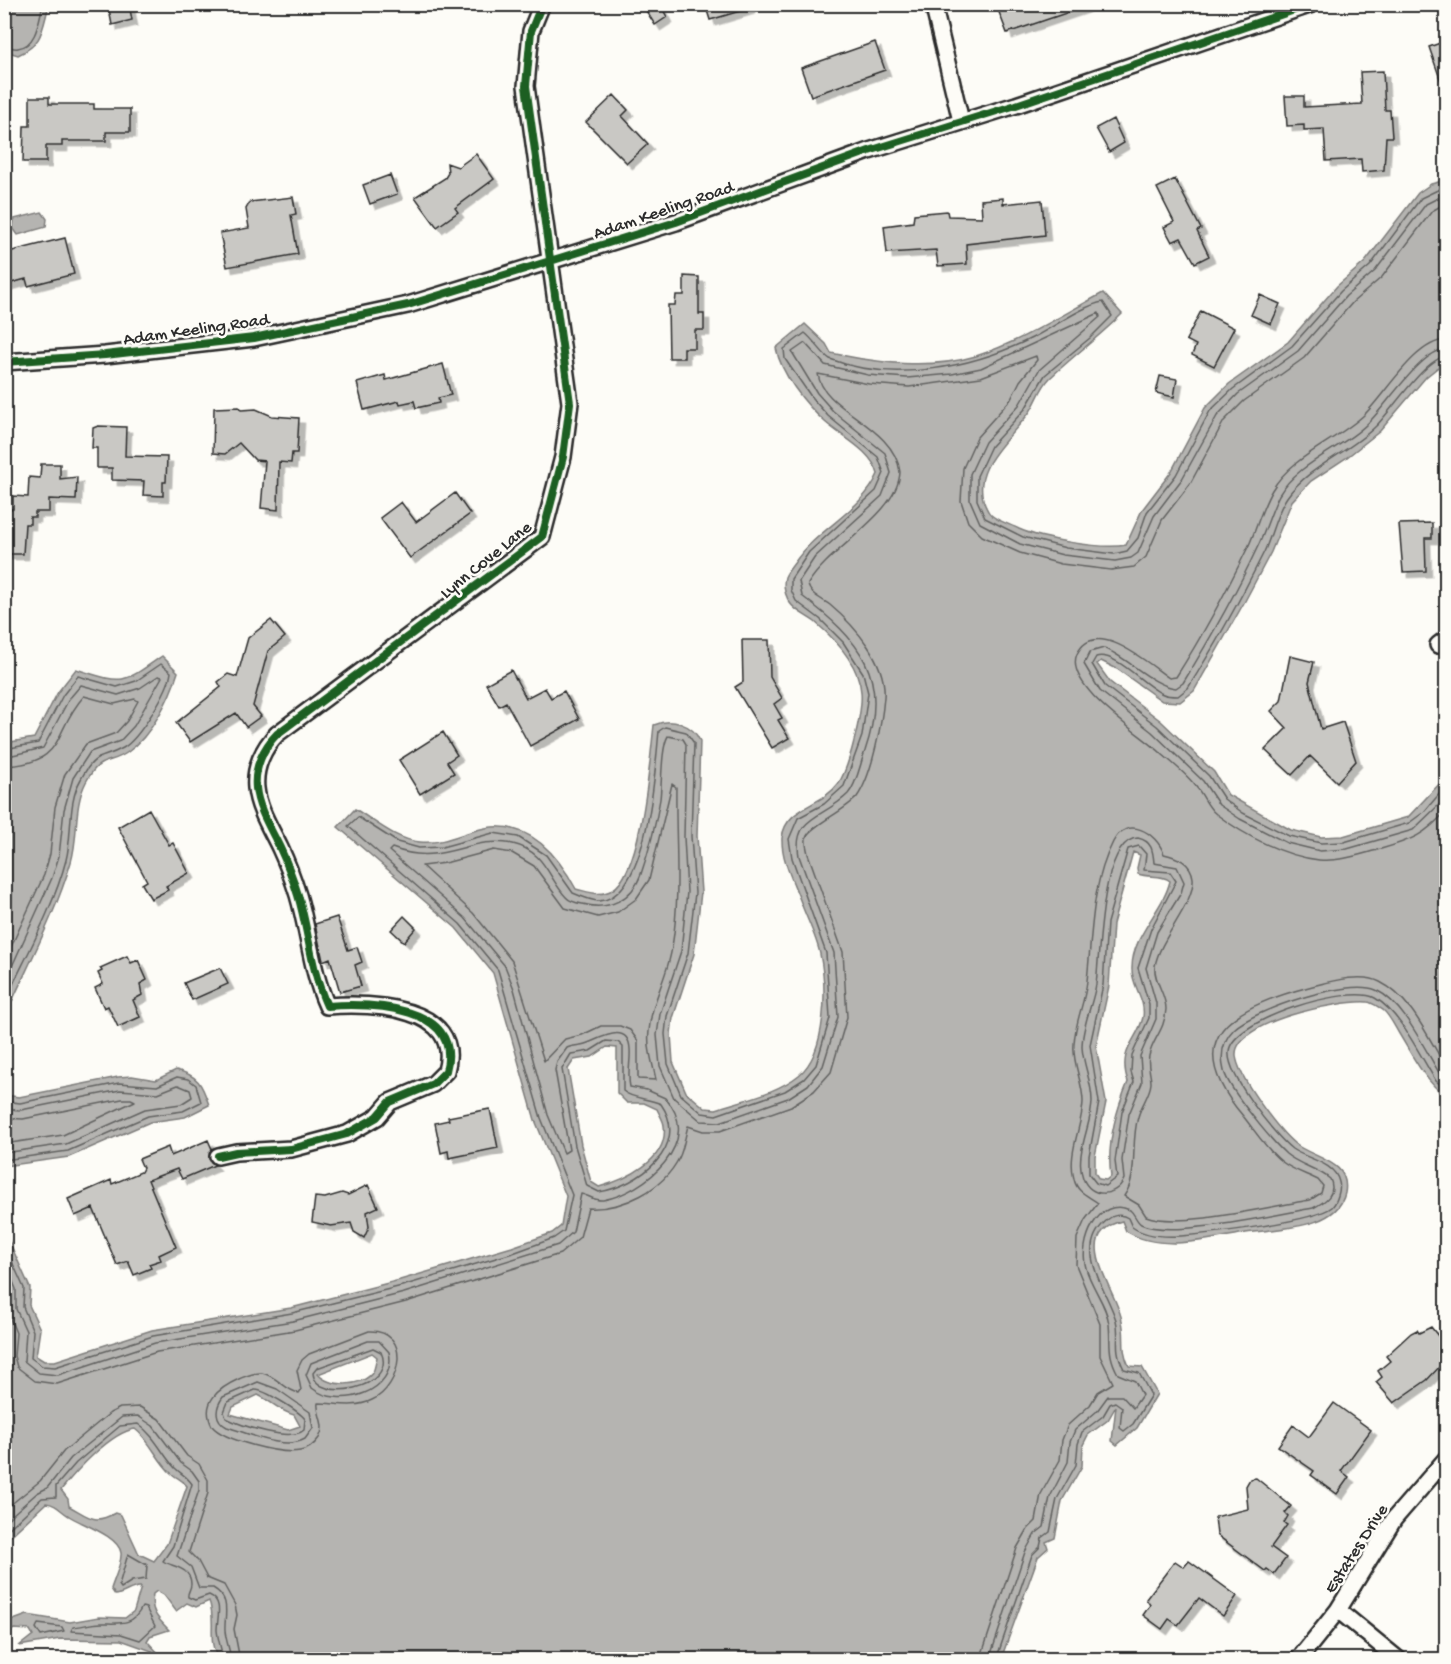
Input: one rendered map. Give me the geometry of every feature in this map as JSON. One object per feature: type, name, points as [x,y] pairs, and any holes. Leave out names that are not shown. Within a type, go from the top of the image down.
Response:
[{"type":"street","name":"Lynn Cove Lane","points":[[218,1156],[236,1152],[291,1149],[348,1134],[377,1117],[390,1102],[441,1078],[450,1057],[446,1038],[436,1026],[411,1014],[387,1006],[361,1003],[327,1006],[317,984],[298,895],[259,803],[256,786],[257,769],[263,753],[278,734],[542,537],[563,457],[570,403],[526,86],[531,31],[542,4]]},
{"type":"street","points":[[933,4],[960,121]]},
{"type":"street","name":"Adam Keeling Road","points":[[4,362],[105,355],[254,338],[408,305],[676,222],[869,151],[1016,105],[1312,4]]},
{"type":"street","name":"Estates Drive","points":[[1298,1659],[1338,1610],[1394,1519],[1446,1459]]},
{"type":"street","points":[[1338,1610],[1399,1659]]},
{"type":"water","points":[[5,4],[49,5],[43,29],[37,41],[18,55],[5,51]]},
{"type":"water","points":[[1446,180],[1446,361],[1426,377],[1380,431],[1346,458],[1311,481],[1292,501],[1271,552],[1194,691],[1180,702],[1162,701],[1117,669],[1101,661],[1097,664],[1110,682],[1161,721],[1214,772],[1228,795],[1291,830],[1321,837],[1343,836],[1408,817],[1446,777],[1446,1097],[1425,1075],[1383,1010],[1369,1002],[1335,1005],[1291,1015],[1252,1032],[1240,1043],[1236,1055],[1238,1064],[1260,1102],[1295,1144],[1337,1167],[1343,1174],[1345,1193],[1340,1205],[1318,1221],[1288,1228],[1201,1241],[1169,1243],[1139,1238],[1126,1231],[1122,1221],[1106,1228],[1099,1238],[1097,1251],[1100,1265],[1119,1309],[1126,1359],[1129,1366],[1142,1367],[1157,1394],[1137,1428],[1117,1445],[1112,1441],[1116,1406],[1108,1420],[1088,1435],[1083,1445],[1082,1466],[1062,1501],[1055,1538],[1046,1542],[1048,1548],[1038,1557],[1001,1659],[219,1659],[213,1645],[209,1601],[196,1607],[187,1603],[176,1611],[164,1595],[157,1591],[153,1594],[152,1600],[154,1610],[169,1630],[150,1636],[147,1641],[160,1655],[160,1659],[144,1659],[152,1651],[121,1640],[60,1639],[19,1646],[33,1635],[30,1630],[14,1629],[5,1636],[5,1623],[27,1615],[70,1622],[99,1617],[125,1618],[134,1611],[141,1587],[115,1595],[111,1589],[120,1561],[119,1547],[107,1536],[66,1514],[56,1506],[46,1503],[5,1541],[5,1232],[30,1288],[29,1305],[40,1329],[36,1356],[44,1361],[55,1361],[152,1330],[291,1308],[400,1280],[512,1247],[552,1233],[561,1226],[566,1196],[535,1120],[493,973],[456,928],[338,827],[355,809],[394,834],[420,842],[439,841],[492,827],[507,827],[520,831],[543,845],[553,855],[576,889],[603,893],[612,890],[622,879],[631,862],[643,814],[654,725],[674,722],[686,726],[700,741],[697,836],[701,892],[694,954],[673,1018],[671,1034],[673,1062],[686,1092],[705,1108],[716,1109],[781,1087],[799,1075],[808,1065],[820,1035],[824,984],[817,943],[786,865],[782,838],[790,820],[831,791],[842,777],[858,726],[861,692],[856,672],[845,653],[823,629],[792,606],[784,587],[784,580],[788,571],[815,539],[862,499],[878,474],[863,451],[825,422],[802,398],[788,378],[776,348],[805,324],[826,344],[831,353],[903,364],[958,360],[976,356],[1009,343],[1103,293],[1122,314],[1047,382],[1029,413],[992,457],[982,483],[982,497],[990,514],[1002,522],[1029,533],[1088,545],[1126,545],[1142,510],[1171,472],[1205,408],[1229,384],[1288,342],[1337,286],[1365,262],[1418,193],[1431,184]],"holes":[[[1133,852],[1140,855],[1138,874],[1170,881],[1133,956],[1132,974],[1142,1004],[1143,1017],[1125,1061],[1128,1082],[1113,1128],[1110,1152],[1111,1176],[1106,1180],[1099,1179],[1095,1173],[1095,1156],[1106,1102],[1096,1046],[1109,986],[1113,924]],[[607,1047],[617,1048],[617,1093],[627,1103],[644,1103],[657,1109],[664,1126],[664,1138],[660,1149],[643,1167],[632,1174],[599,1187],[591,1182],[581,1145],[568,1069],[574,1060],[592,1057]],[[372,1353],[377,1357],[373,1372],[362,1381],[346,1384],[330,1382],[318,1374]],[[258,1395],[294,1415],[300,1426],[288,1430],[230,1414],[233,1407]],[[135,1429],[167,1469],[187,1486],[167,1544],[154,1561],[139,1554],[121,1515],[115,1513],[102,1519],[87,1516],[69,1506],[68,1499],[61,1490],[85,1463],[115,1437]]]},
{"type":"water","points":[[42,212],[47,219],[46,227],[18,235],[13,228],[14,219]]},
{"type":"water","points":[[162,656],[178,672],[170,693],[159,715],[137,745],[121,756],[96,767],[86,782],[79,801],[71,862],[49,922],[5,1017],[5,743],[34,738],[58,692],[76,669],[113,679],[122,679],[138,672]]},
{"type":"water","points":[[176,1070],[189,1075],[198,1082],[209,1105],[185,1117],[150,1122],[69,1157],[5,1166],[5,1095],[19,1097],[118,1077],[132,1076],[156,1080]]},
{"type":"building","points":[[108,4],[129,4],[132,20],[112,25]]},
{"type":"building","points":[[653,4],[660,4],[667,17],[655,25],[645,9]]},
{"type":"building","points":[[705,4],[749,4],[750,8],[710,20]]},
{"type":"building","points":[[1006,4],[1084,4],[1084,7],[1007,33],[997,7]]},
{"type":"building","points":[[875,42],[885,70],[811,96],[801,68]]},
{"type":"building","points":[[1443,42],[1446,52],[1446,89],[1444,90],[1429,47]]},
{"type":"building","points":[[1383,71],[1385,110],[1390,110],[1392,137],[1386,137],[1384,170],[1362,172],[1361,159],[1326,161],[1324,129],[1304,130],[1304,125],[1287,126],[1285,96],[1304,96],[1304,107],[1362,104],[1360,72]]},
{"type":"building","points":[[614,95],[628,110],[622,116],[648,144],[627,163],[586,122]]},
{"type":"building","points":[[30,97],[49,97],[49,104],[94,104],[94,109],[130,109],[130,132],[106,132],[106,141],[62,141],[62,146],[46,146],[46,162],[23,162],[24,126],[30,126]]},
{"type":"building","points":[[1113,119],[1124,143],[1109,152],[1096,128]]},
{"type":"building","points":[[476,154],[494,179],[455,208],[458,212],[437,227],[415,197],[445,178],[448,173],[447,163],[458,167]]},
{"type":"building","points":[[390,175],[397,194],[370,204],[363,185]]},
{"type":"building","points":[[1175,179],[1201,229],[1197,231],[1209,256],[1195,263],[1181,238],[1172,242],[1164,227],[1174,222],[1157,188]]},
{"type":"building","points":[[293,197],[296,214],[291,215],[298,254],[227,267],[220,233],[249,228],[246,209],[250,202]]},
{"type":"building","points":[[1003,198],[1003,204],[1042,200],[1045,235],[966,244],[967,264],[938,266],[936,250],[887,253],[884,226],[913,222],[914,214],[947,211],[948,216],[982,217],[981,200]]},
{"type":"building","points":[[65,238],[74,274],[28,286],[26,279],[4,285],[4,253]]},
{"type":"building","points":[[684,276],[699,277],[699,314],[704,314],[704,330],[695,330],[695,348],[684,348],[684,358],[669,358],[668,305],[675,305],[676,295],[684,295]]},
{"type":"building","points":[[1260,295],[1280,304],[1271,324],[1251,315]]},
{"type":"building","points":[[1201,311],[1234,328],[1214,366],[1192,355],[1196,345],[1186,340]]},
{"type":"building","points":[[443,364],[451,395],[438,398],[439,403],[416,408],[414,401],[400,404],[399,401],[364,410],[357,383],[385,375],[386,380]]},
{"type":"building","points":[[1160,376],[1177,379],[1174,397],[1156,393]]},
{"type":"building","points":[[239,407],[241,410],[256,409],[272,416],[299,418],[297,453],[292,453],[291,463],[279,462],[278,510],[261,508],[265,461],[255,460],[239,443],[225,454],[213,453],[214,408]]},
{"type":"building","points":[[98,426],[126,427],[125,456],[167,457],[163,496],[143,495],[144,481],[112,480],[112,468],[97,468],[97,448],[92,448],[93,428]]},
{"type":"building","points":[[41,464],[60,464],[60,479],[77,477],[76,500],[49,499],[49,512],[35,512],[35,517],[30,517],[30,524],[25,524],[23,554],[4,554],[4,509],[13,509],[13,496],[28,497],[29,477],[40,478]]},
{"type":"building","points":[[455,493],[470,514],[410,558],[380,518],[401,502],[416,522]]},
{"type":"building","points":[[1432,523],[1432,538],[1425,538],[1426,571],[1403,572],[1399,524]]},
{"type":"building","points":[[271,620],[285,637],[268,651],[253,706],[261,716],[246,727],[236,713],[190,742],[176,723],[221,687],[218,682],[228,674],[237,677],[248,638]]},
{"type":"building","points":[[742,640],[769,640],[770,677],[782,698],[774,704],[782,718],[778,720],[789,738],[772,748],[735,687],[743,682]]},
{"type":"building","points":[[1290,656],[1314,662],[1309,682],[1321,729],[1343,722],[1356,761],[1337,782],[1310,756],[1292,775],[1265,750],[1287,728],[1271,711],[1281,701]]},
{"type":"building","points":[[511,670],[526,698],[545,688],[551,698],[564,691],[579,719],[530,746],[506,702],[499,706],[486,684]]},
{"type":"building","points":[[443,732],[457,755],[447,762],[454,773],[420,794],[399,760]]},
{"type":"building","points":[[149,809],[169,845],[173,843],[189,873],[166,886],[168,890],[151,899],[142,884],[147,881],[118,827]]},
{"type":"building","points":[[404,916],[416,928],[404,942],[391,930]]},
{"type":"building","points":[[337,917],[348,950],[357,947],[362,962],[355,965],[361,986],[340,992],[330,958],[323,961],[315,924]]},
{"type":"building","points":[[127,956],[131,963],[138,960],[147,980],[140,984],[142,995],[133,1000],[140,1017],[118,1027],[108,1006],[104,1008],[95,988],[103,984],[98,973],[102,971],[100,968]]},
{"type":"building","points":[[220,968],[228,984],[192,1000],[184,983]]},
{"type":"building","points":[[490,1109],[498,1148],[449,1158],[448,1151],[441,1153],[435,1123],[449,1120],[448,1117]]},
{"type":"building","points":[[208,1140],[212,1149],[209,1159],[215,1165],[182,1179],[177,1169],[148,1180],[176,1247],[159,1255],[161,1260],[149,1264],[151,1268],[134,1275],[128,1261],[117,1265],[93,1208],[75,1216],[68,1199],[111,1180],[112,1184],[141,1172],[143,1168],[139,1159],[168,1147],[171,1156]]},
{"type":"building","points":[[368,1185],[378,1207],[367,1212],[369,1227],[364,1238],[354,1232],[351,1223],[331,1226],[312,1222],[315,1197],[325,1198],[342,1193],[348,1195]]},
{"type":"building","points":[[1431,1327],[1446,1346],[1446,1360],[1427,1380],[1394,1403],[1376,1382],[1382,1377],[1378,1371],[1390,1361],[1386,1356],[1411,1333],[1417,1330],[1419,1333]]},
{"type":"building","points":[[1334,1403],[1371,1430],[1341,1471],[1349,1477],[1337,1494],[1311,1475],[1314,1471],[1278,1446],[1293,1425],[1309,1437]]},
{"type":"building","points":[[1256,1478],[1291,1506],[1285,1513],[1288,1516],[1284,1523],[1287,1525],[1271,1547],[1286,1558],[1274,1574],[1267,1569],[1265,1571],[1217,1535],[1215,1517],[1248,1509],[1246,1486],[1250,1479]]},
{"type":"building","points":[[1175,1561],[1184,1567],[1189,1561],[1237,1596],[1223,1616],[1199,1598],[1178,1625],[1169,1619],[1162,1629],[1143,1615],[1150,1605],[1146,1599]]},
{"type":"cycle path","points":[[218,1156],[236,1152],[291,1149],[347,1134],[377,1117],[390,1102],[433,1084],[446,1071],[448,1049],[441,1033],[428,1021],[388,1008],[327,1006],[317,979],[298,895],[257,796],[256,773],[260,759],[277,734],[542,537],[563,457],[570,403],[526,86],[531,31],[542,4]]},
{"type":"cycle path","points":[[4,362],[105,355],[254,338],[408,305],[676,222],[869,151],[1016,105],[1312,4]]}]
